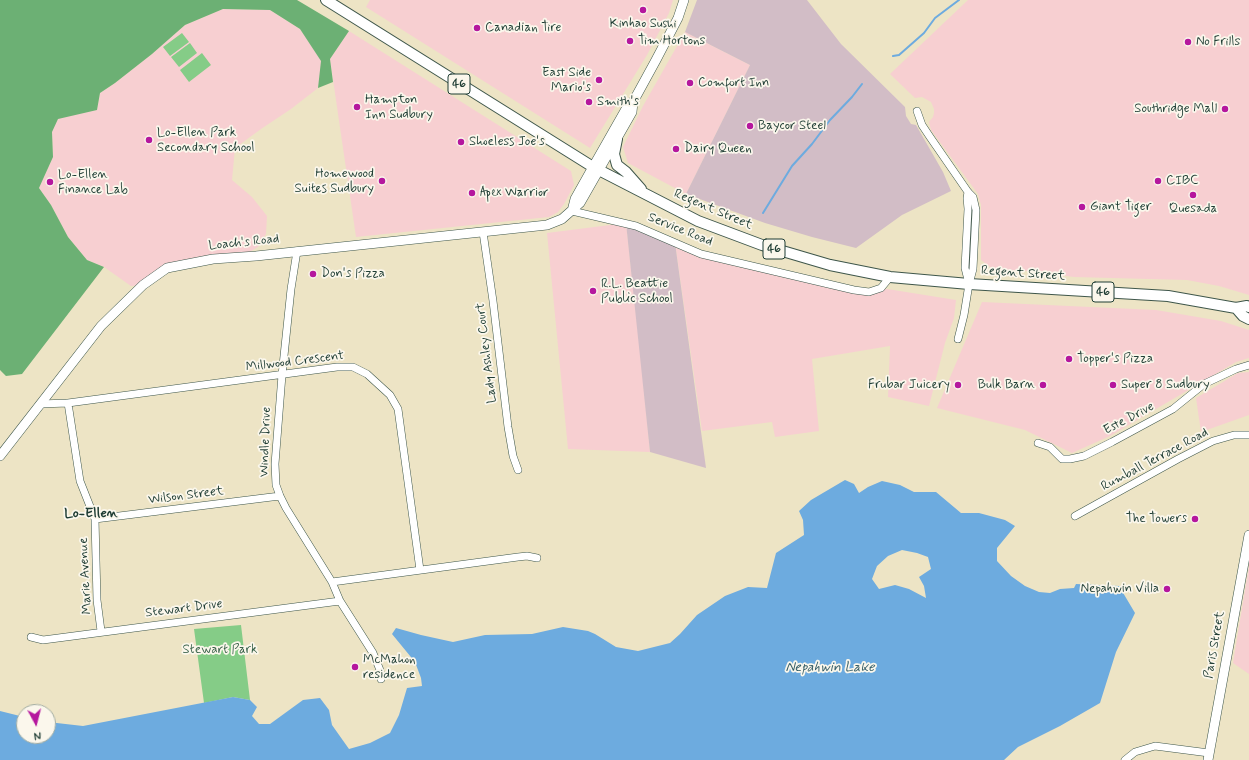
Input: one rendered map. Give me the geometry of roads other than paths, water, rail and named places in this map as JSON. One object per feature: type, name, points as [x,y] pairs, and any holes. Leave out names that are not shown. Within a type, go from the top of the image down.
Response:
[{"type":"main road","name":"Regent Street","points":[[326,0],[596,169],[698,221],[762,245],[830,265],[890,276],[969,284],[1168,296],[1236,308],[1249,307]]},
{"type":"main road","points":[[617,139],[614,154],[617,165],[626,172],[645,194]]},
{"type":"main road","points":[[1236,308],[1243,316],[1249,319]]},
{"type":"street","points":[[596,169],[626,109],[633,102],[678,18],[684,0]]},
{"type":"street","points":[[572,211],[575,199],[617,139],[632,112],[633,102]]},
{"type":"street","points":[[917,111],[922,125],[968,192],[965,268],[969,284],[964,316],[958,339]]},
{"type":"street","name":"Loach's Road","points":[[0,456],[100,326],[143,285],[167,268],[213,259],[256,256],[547,225],[562,220],[572,211]]},
{"type":"street","name":"Service Road","points":[[572,211],[636,226],[701,254],[854,290],[869,292],[881,288],[890,276]]},
{"type":"street","name":"Lady Ashley Court","points":[[483,232],[508,427],[513,456],[518,470]]},
{"type":"street","name":"Windle Drive","points":[[297,251],[291,289],[282,375],[275,464],[276,485],[280,496],[332,582],[340,601],[373,653],[380,670],[381,678]]},
{"type":"street","name":"Este Drive","points":[[1038,443],[1050,447],[1062,459],[1084,456],[1173,409],[1204,384],[1236,369],[1249,365]]},
{"type":"street","name":"Millwood Crescent","points":[[40,404],[68,403],[337,367],[353,368],[367,374],[390,395],[398,409],[420,570]]},
{"type":"street","name":"Marie Avenue","points":[[68,403],[80,482],[96,519],[96,600],[101,631]]},
{"type":"street","name":"Rumball Terrace Road","points":[[1075,516],[1178,459],[1213,442],[1234,435],[1249,435]]},
{"type":"street","name":"Wilson Street","points":[[96,519],[280,496]]},
{"type":"street","name":"Paris Street","points":[[1209,756],[1249,535]]},
{"type":"street","points":[[332,582],[518,557],[527,556],[537,558]]},
{"type":"street","name":"Stewart Drive","points":[[31,637],[43,640],[101,631],[340,601]]},
{"type":"street","points":[[1125,760],[1135,752],[1155,746],[1209,756]]},
{"type":"water","name":"Nepahwin Lake","points":[[845,480],[854,484],[859,493],[882,481],[900,485],[914,492],[936,492],[961,513],[979,513],[1005,520],[1015,526],[997,548],[997,561],[1011,576],[1025,586],[1039,592],[1050,593],[1060,589],[1074,588],[1076,584],[1119,586],[1135,613],[1116,652],[1100,703],[1060,726],[1018,747],[1004,760],[0,760],[0,711],[16,715],[16,744],[56,744],[56,723],[83,726],[233,697],[250,700],[257,707],[252,716],[259,724],[270,724],[303,700],[320,698],[329,710],[332,725],[349,749],[370,743],[390,733],[399,715],[407,688],[422,686],[421,678],[415,662],[392,634],[396,628],[453,642],[485,635],[532,634],[563,627],[588,631],[616,647],[638,651],[670,643],[697,615],[725,596],[748,587],[767,588],[776,553],[804,535],[803,520],[799,511],[811,500]],"holes":[[[902,550],[928,557],[931,569],[919,577],[924,586],[926,598],[909,589],[895,585],[879,589],[872,579],[877,566],[888,556]]]},
{"type":"waterway","points":[[893,56],[899,55],[924,33],[935,18],[959,0]]},
{"type":"waterway","points":[[763,213],[792,166],[862,84]]},
{"type":"place","name":"Kinhao Sushi","points":[[643,10]]},
{"type":"place","name":"Canadian Tire","points":[[477,28]]},
{"type":"place","name":"Tim Hortons","points":[[630,41]]},
{"type":"place","name":"No Frills","points":[[1188,42]]},
{"type":"place","name":"East Side Mario's","points":[[599,80]]},
{"type":"place","name":"Comfort Inn","points":[[690,83]]},
{"type":"place","name":"Smith's","points":[[589,102]]},
{"type":"place","name":"Hampton Inn Sudbury","points":[[357,107]]},
{"type":"place","name":"Southridge Mall","points":[[1225,109]]},
{"type":"place","name":"Baycor Steel","points":[[750,126]]},
{"type":"place","name":"Lo-Ellen Park Secondary School","points":[[149,140]]},
{"type":"place","name":"Shoeless Joe's","points":[[461,142]]},
{"type":"place","name":"Dairy Queen","points":[[676,149]]},
{"type":"place","name":"Homewood Suites Sudbury","points":[[382,181]]},
{"type":"place","name":"CIBC","points":[[1158,181]]},
{"type":"place","name":"Lo-Ellen Finance Lab","points":[[50,182]]},
{"type":"place","name":"Apex Warrior","points":[[472,193]]},
{"type":"place","name":"Quesada","points":[[1193,195]]},
{"type":"place","name":"Giant Tiger","points":[[1082,207]]},
{"type":"place","name":"Don's Pizza","points":[[313,274]]},
{"type":"place","name":"R.L. Beattie Public School","points":[[593,291]]},
{"type":"place","name":"Topper's Pizza","points":[[1069,359]]},
{"type":"place","name":"Frubar Juicery","points":[[958,385]]},
{"type":"place","name":"Bulk Barn","points":[[1043,385]]},
{"type":"place","name":"Super 8 Sudbury","points":[[1113,385]]},
{"type":"place","name":"The Towers","points":[[1195,519]]},
{"type":"place","name":"Nepahwin Villa","points":[[1167,589]]},
{"type":"place","name":"McMahon residence","points":[[355,667]]},
{"type":"district","name":"Lo-Ellen","points":[[91,514]]},
{"type":"park label","name":"Stewart Park","points":[[220,650]]}]
